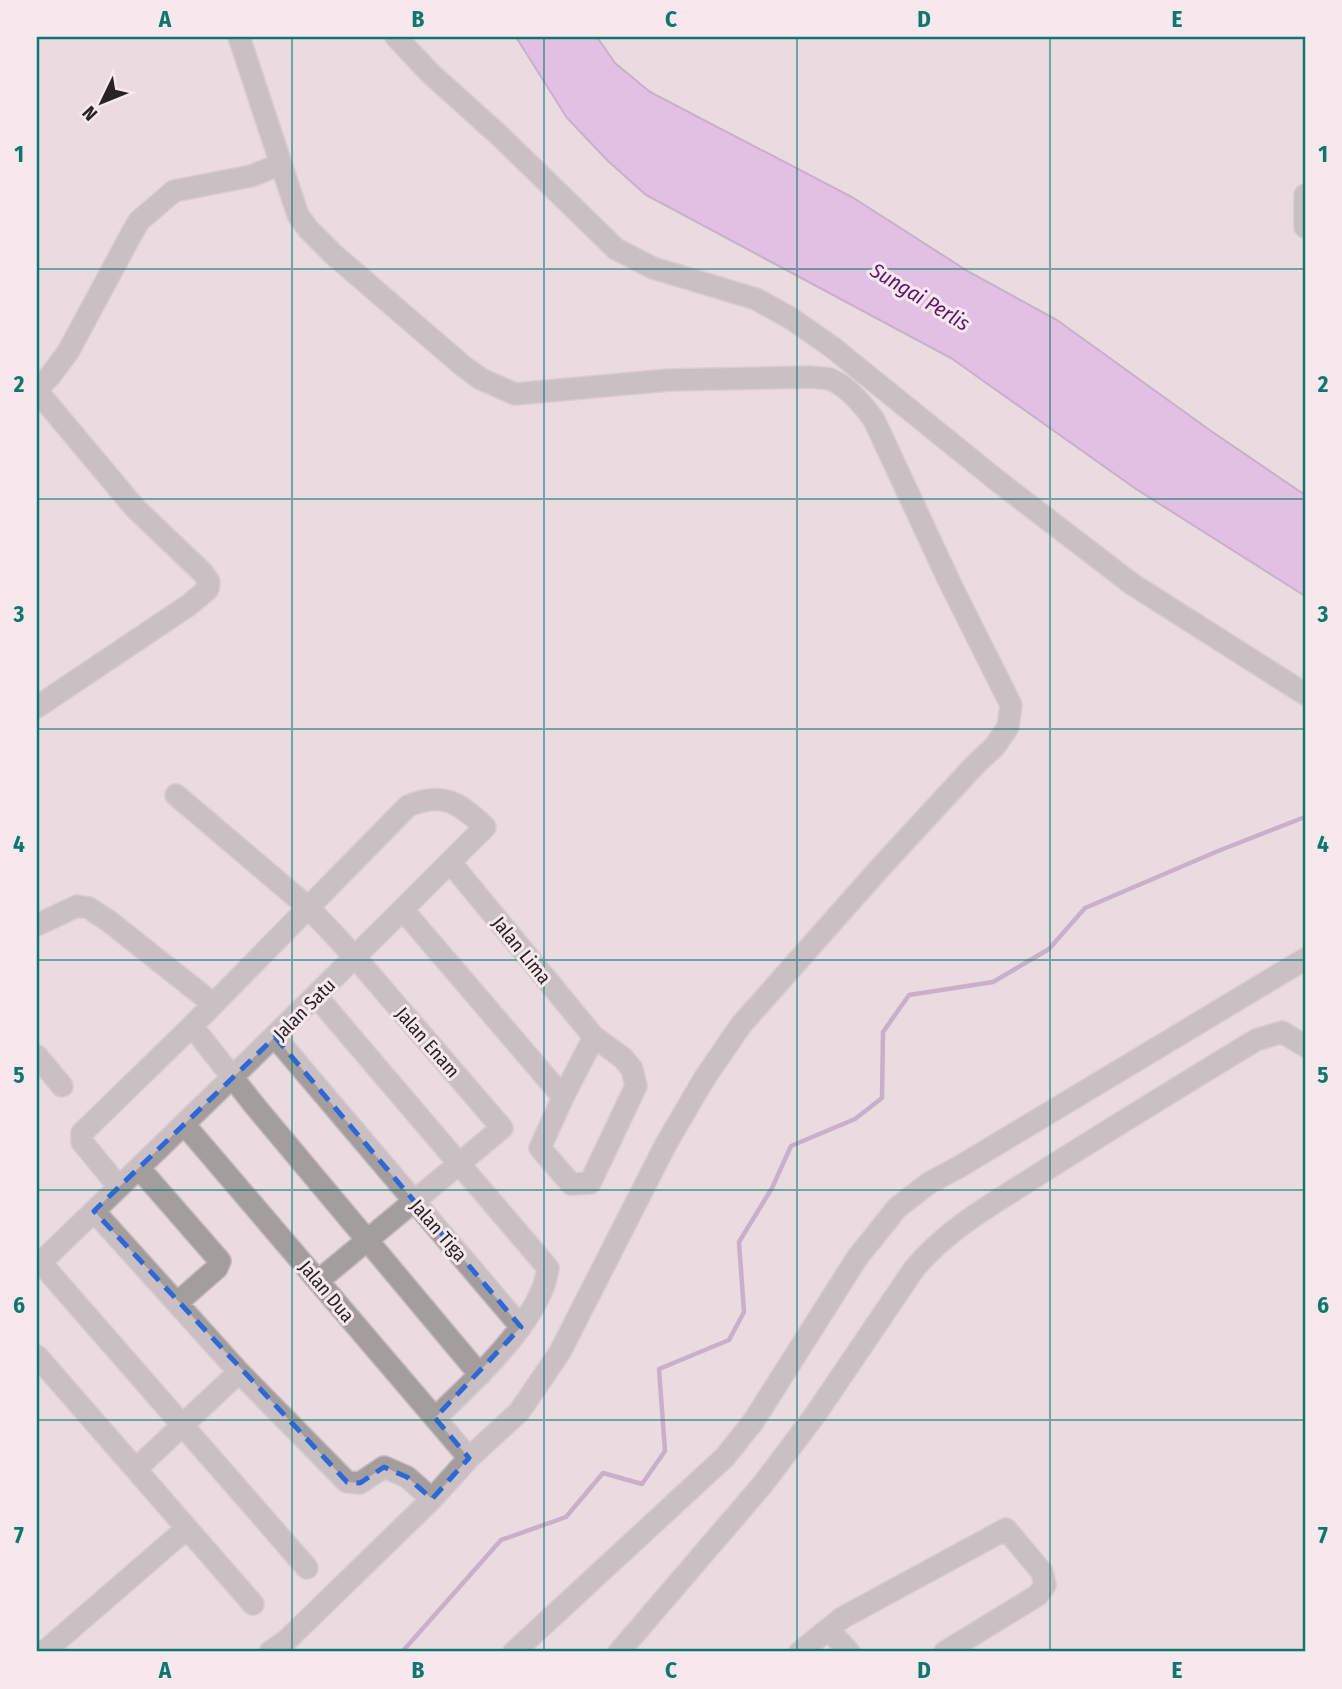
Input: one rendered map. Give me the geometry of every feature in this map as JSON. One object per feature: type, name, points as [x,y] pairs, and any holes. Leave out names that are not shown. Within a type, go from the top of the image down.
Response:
[{"type":"street","points":[[239,37],[293,202],[308,229],[333,254],[481,379],[515,394],[668,380],[812,377],[830,379],[844,388],[874,420],[1010,705],[1008,727],[995,746],[880,867],[741,1025],[704,1079],[666,1144],[560,1352],[519,1412],[469,1458],[432,1499],[287,1640],[270,1652]]},
{"type":"street","points":[[396,37],[430,73],[501,137],[616,249],[653,268],[757,299],[792,319],[832,347],[999,482],[1132,584],[1305,694]]},
{"type":"street","points":[[37,707],[189,605],[208,589],[209,582],[203,573],[135,508],[37,390],[68,352],[139,221],[174,191],[251,176],[281,164]]},
{"type":"street","points":[[1305,195],[1305,227]]},
{"type":"street","name":"Jalan Enam","points":[[176,795],[309,908],[355,957],[502,1128],[460,1164]]},
{"type":"street","name":"Jalan Satu","points":[[39,1264],[317,997],[485,827],[462,805],[444,799],[428,798],[408,806],[309,908]]},
{"type":"street","name":"Jalan Lima","points":[[450,862],[594,1037]]},
{"type":"street","points":[[37,925],[64,910],[77,906],[89,908],[212,1003]]},
{"type":"street","points":[[119,1187],[82,1142],[82,1133],[309,908]]},
{"type":"street","points":[[403,910],[563,1097]]},
{"type":"street","points":[[514,1652],[725,1457],[753,1422],[857,1258],[897,1208],[929,1183],[1305,959]]},
{"type":"street","points":[[317,997],[548,1268],[547,1279],[521,1327],[480,1375],[435,1418]]},
{"type":"street","points":[[192,1026],[480,1375]]},
{"type":"street","points":[[619,1652],[763,1484],[815,1415],[914,1269],[930,1250],[958,1227],[1094,1139],[1256,1040],[1282,1032],[1305,1046]]},
{"type":"street","name":"Jalan Tiga","points":[[275,1037],[521,1327]]},
{"type":"street","points":[[594,1037],[623,1058],[632,1069],[636,1086],[590,1183],[571,1184],[540,1148],[594,1037]]},
{"type":"street","points":[[37,1056],[62,1086]]},
{"type":"street","name":"Jalan Dua","points":[[184,1124],[469,1458]]},
{"type":"street","points":[[318,1281],[460,1164]]},
{"type":"street","points":[[139,1168],[220,1261],[217,1268],[177,1303]]},
{"type":"street","points":[[94,1211],[239,1372],[347,1482],[360,1483],[384,1467],[407,1477],[432,1499]]},
{"type":"street","points":[[39,1264],[307,1568]]},
{"type":"street","points":[[37,1356],[253,1604]]},
{"type":"street","points":[[136,1469],[239,1372]]},
{"type":"street","points":[[44,1652],[186,1529]]},
{"type":"street","points":[[800,1652],[842,1618],[1006,1529],[1042,1572],[1045,1585],[1038,1595],[945,1652]]},
{"type":"street","points":[[829,1630],[849,1652]]},
{"type":"highlighted area","points":[[275,1037],[521,1327],[435,1418],[469,1458],[432,1499],[407,1477],[384,1467],[360,1483],[347,1482],[94,1211]]},
{"type":"water","name":"Sungai Perlis","points":[[516,37],[597,37],[615,63],[650,92],[852,197],[969,272],[1057,320],[1305,495],[1305,596],[1136,489],[951,358],[646,195],[608,161],[567,118]]},
{"type":"waterway","points":[[402,1652],[501,1540],[566,1517],[603,1473],[642,1484],[665,1451],[659,1369],[729,1340],[744,1312],[739,1242],[772,1188],[791,1146],[855,1119],[882,1098],[883,1032],[909,995],[993,982],[1049,949],[1085,908],[1305,817]]}]
